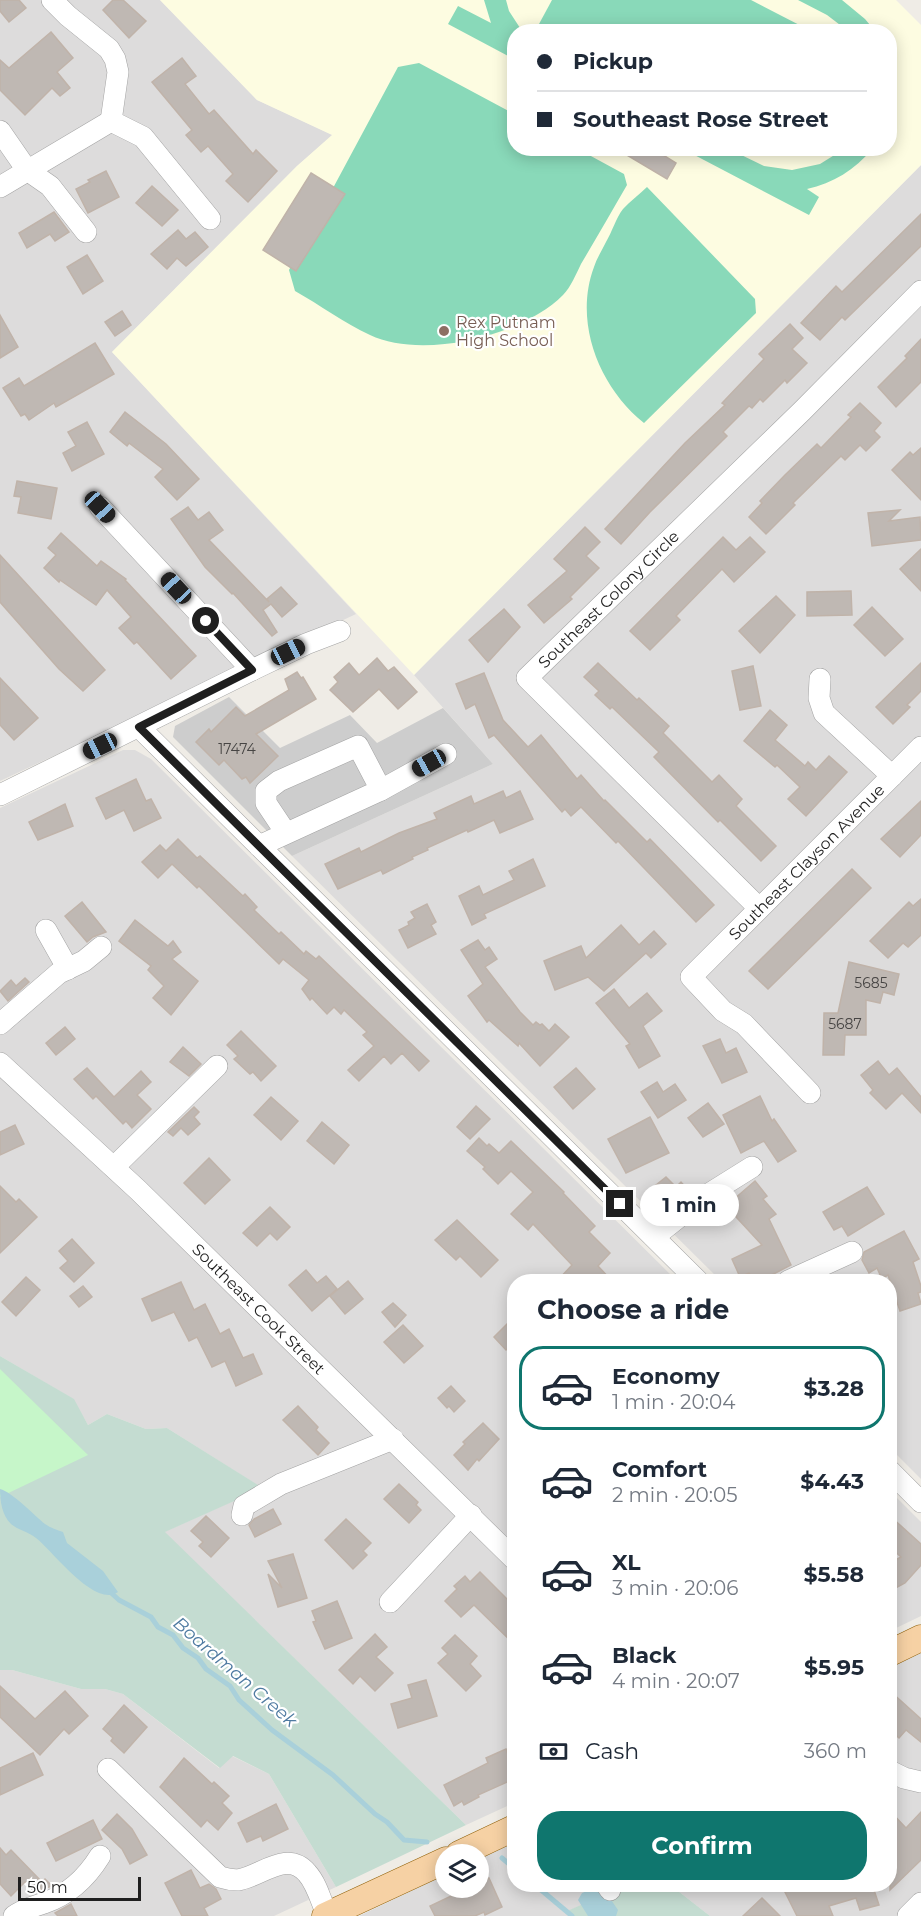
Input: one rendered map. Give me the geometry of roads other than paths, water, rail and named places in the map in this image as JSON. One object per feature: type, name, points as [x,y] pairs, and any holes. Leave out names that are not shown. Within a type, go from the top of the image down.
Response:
[{"type":"main road","points":[[897,1650],[921,1638]]},
{"type":"main road","points":[[480,1844],[507,1831]]},
{"type":"main road","points":[[326,1915],[435,1865]]},
{"type":"street","points":[[52,0],[109,49],[116,59],[118,72],[111,121]]},
{"type":"street","points":[[0,187],[111,121]]},
{"type":"street","points":[[111,121],[143,137],[210,219]]},
{"type":"street","points":[[0,131],[27,170],[50,186],[86,232]]},
{"type":"street","name":"Southeast Colony Circle","points":[[759,908],[527,678],[802,411],[921,291]]},
{"type":"street","points":[[100,507],[252,670]]},
{"type":"street","points":[[0,795],[252,670],[306,644],[340,631]]},
{"type":"street","points":[[820,679],[819,698],[824,713],[892,776]]},
{"type":"street","points":[[139,727],[691,1274]]},
{"type":"street","points":[[285,833],[266,803],[265,797],[266,791],[279,781],[358,746],[381,790]]},
{"type":"street","name":"Southeast Clayson Avenue","points":[[810,1093],[744,1024],[723,1011],[691,976],[921,747]]},
{"type":"street","points":[[259,846],[381,790],[446,754]]},
{"type":"street","points":[[46,930],[68,969]]},
{"type":"street","points":[[0,1024],[59,973],[84,961],[101,947]]},
{"type":"street","name":"Southeast Cook Street","points":[[0,1063],[114,1167],[507,1552]]},
{"type":"street","points":[[114,1167],[217,1066]]},
{"type":"street","points":[[654,1237],[704,1197],[752,1167]]},
{"type":"street","points":[[803,1274],[852,1252]]},
{"type":"street","points":[[242,1515],[244,1506],[281,1484],[393,1439]]},
{"type":"street","points":[[897,1478],[921,1502]]},
{"type":"street","points":[[390,1602],[471,1515]]},
{"type":"street","points":[[108,1769],[220,1877],[237,1880],[282,1863],[301,1867],[312,1880],[326,1915]]},
{"type":"street","points":[[897,1774],[921,1782]]},
{"type":"street","points":[[14,1916],[22,1910],[47,1902],[82,1881],[100,1856]]},
{"type":"street","points":[[908,1916],[921,1903]]},
{"type":"water","points":[[0,1489],[17,1499],[45,1524],[63,1532],[67,1543],[103,1571],[118,1592],[109,1595],[86,1586],[36,1538],[11,1524],[2,1508]]},
{"type":"water","points":[[606,1892],[618,1910],[616,1916],[588,1916],[578,1900],[582,1893]]},
{"type":"waterway","name":"Boardman Creek","points":[[108,1590],[119,1600],[151,1617],[158,1627],[173,1635],[183,1648],[198,1658],[206,1669],[230,1686],[239,1700],[272,1730],[333,1775],[404,1840],[427,1842]]},
{"type":"waterway","points":[[502,1858],[507,1862]]},
{"type":"waterway","points":[[544,1892],[572,1916]]},
{"type":"place","name":"Rex Putnam High School","points":[[444,331]]}]
